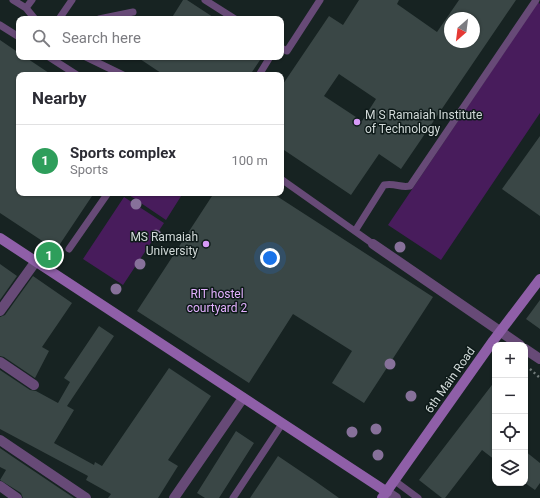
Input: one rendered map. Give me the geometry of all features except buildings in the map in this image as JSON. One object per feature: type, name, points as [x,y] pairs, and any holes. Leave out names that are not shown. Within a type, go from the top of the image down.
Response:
[{"type":"street","points":[[0,238],[282,424],[384,495],[396,498]]},
{"type":"street","points":[[373,244],[516,342]]},
{"type":"street","points":[[0,311],[36,261]]},
{"type":"street","name":"6th Main Road","points":[[384,495],[540,278]]},
{"type":"street","points":[[528,351],[540,359]]},
{"type":"street","points":[[0,362],[34,384]]},
{"type":"street","points":[[174,498],[243,398]]},
{"type":"street","points":[[0,440],[86,498]]},
{"type":"street","points":[[0,486],[17,498]]},
{"type":"lane","points":[[13,0],[26,8],[33,16]]},
{"type":"lane","points":[[26,8],[32,0]]},
{"type":"lane","points":[[61,16],[72,0]]},
{"type":"lane","points":[[205,0],[230,16]]},
{"type":"lane","points":[[284,50],[287,51],[320,0]]},
{"type":"lane","points":[[355,231],[384,185],[393,184],[404,187],[410,186],[536,0]]},
{"type":"lane","points":[[114,16],[134,12]]},
{"type":"lane","points":[[0,25],[16,35]]},
{"type":"lane","points":[[54,60],[72,72]]},
{"type":"lane","points":[[92,60],[117,72]]},
{"type":"lane","points":[[261,72],[268,60]]},
{"type":"lane","points":[[284,181],[373,244]]},
{"type":"lane","points":[[69,249],[106,196]]},
{"type":"lane","points":[[233,498],[282,424]]},
{"type":"lane","points":[[394,481],[418,498]]},
{"type":"path","points":[[528,367],[540,378]]},
{"type":"shaded area","points":[[538,2],[540,4],[540,113],[441,260],[388,225]]},
{"type":"shaded area","points":[[130,196],[181,196],[166,220]]},
{"type":"shaded area","points":[[124,197],[164,223],[123,285],[83,259]]},
{"type":"place","name":"M S Ramaiah Institute of Technology","points":[[357,122]]},
{"type":"place","name":"MS Ramaiah University","points":[[206,244]]},
{"type":"place","name":"Sports complex","points":[[49,255]]},
{"type":"park label","name":"RIT hostel courtyard 2","points":[[217,301]]}]
